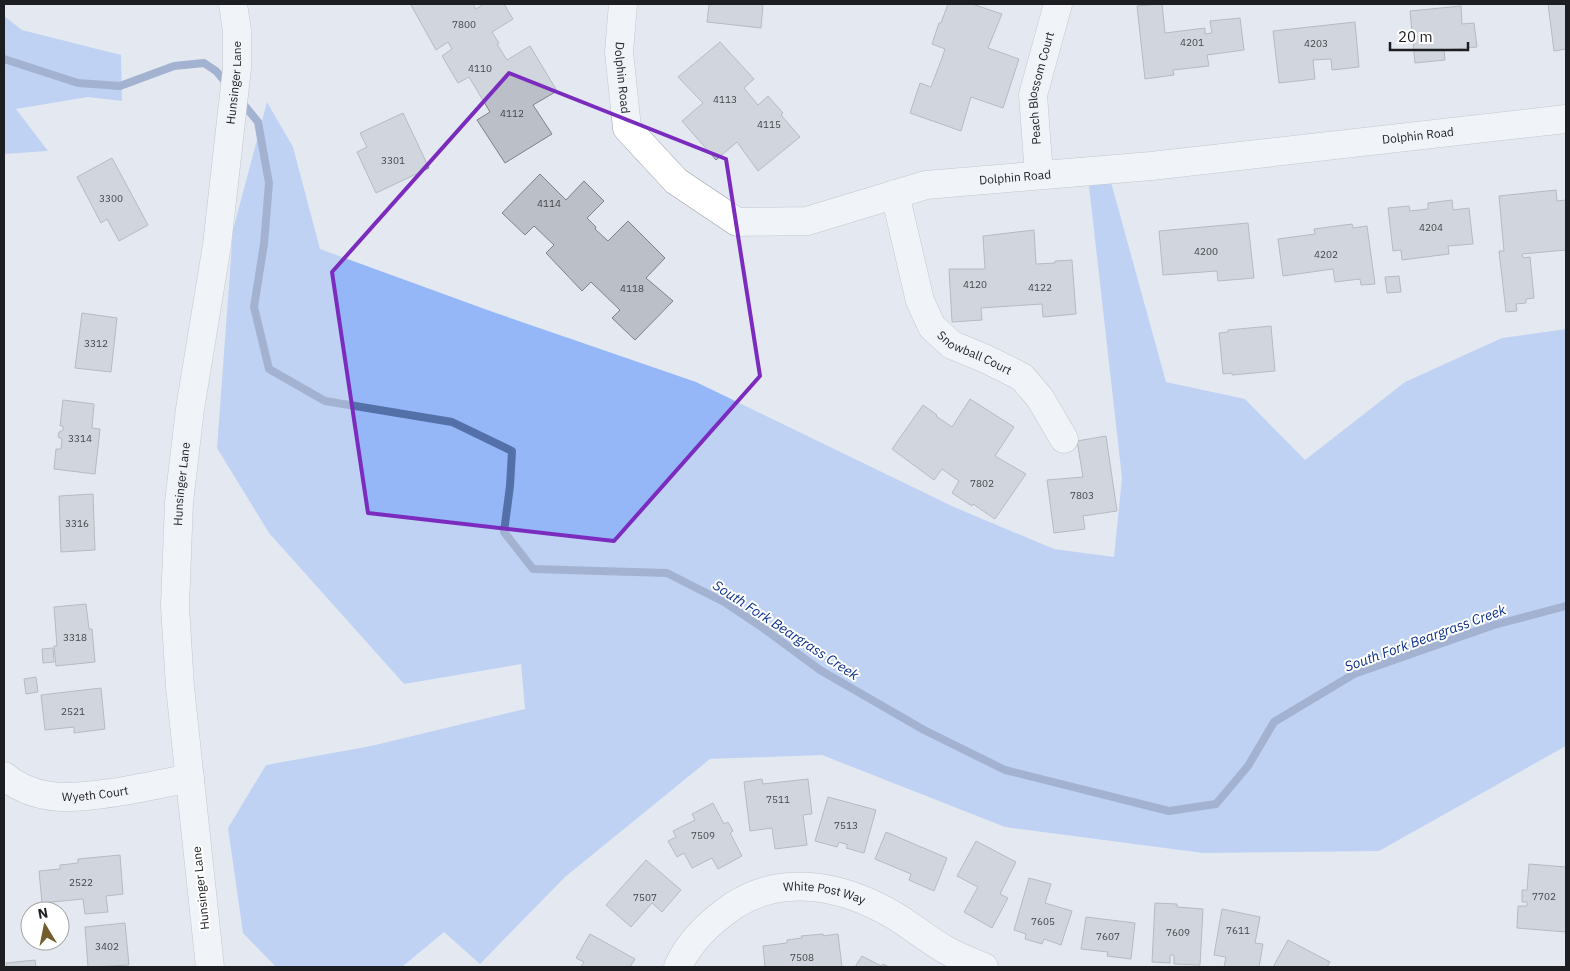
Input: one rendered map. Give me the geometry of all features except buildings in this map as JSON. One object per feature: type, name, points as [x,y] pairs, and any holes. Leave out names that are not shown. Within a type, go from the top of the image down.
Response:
[{"type":"street","name":"Hunsinger Lane","points":[[210,967],[180,687],[175,606],[179,502],[190,409],[217,245],[232,112],[237,32],[233,4]]},
{"type":"street","name":"Dolphin Road","points":[[623,4],[619,52],[627,128],[676,181],[737,222],[806,220],[926,185],[1151,166],[1566,119]]},
{"type":"street","name":"Peach Blossom Court","points":[[1039,175],[1033,95],[1058,4]]},
{"type":"street","name":"Snowball Court","points":[[895,194],[920,301],[932,327],[952,345],[1022,377],[1040,398],[1064,439]]},
{"type":"street","name":"Wyeth Court","points":[[4,776],[24,788],[41,795],[58,798],[85,797],[155,786],[190,778]]},
{"type":"street","name":"White Post Way","points":[[678,967],[690,945],[721,914],[739,902],[758,894],[778,888],[799,886],[821,887],[853,895],[895,916],[946,950],[984,967]]},
{"type":"highlighted area","points":[[509,73],[726,159],[760,376],[614,541],[368,513],[332,272]]},
{"type":"shaded area","points":[[4,16],[22,30],[121,55],[122,101],[88,97],[16,109],[48,151],[4,154]]},
{"type":"shaded area","points":[[267,102],[293,147],[320,249],[493,312],[696,382],[954,507],[1054,549],[1114,557],[1122,478],[1089,186],[1111,182],[1166,382],[1245,399],[1305,460],[1405,382],[1502,338],[1566,329],[1566,746],[1379,851],[1203,853],[1005,827],[822,755],[710,759],[565,877],[480,964],[444,932],[402,967],[276,967],[243,933],[228,828],[266,765],[371,746],[525,709],[521,664],[404,684],[269,533],[217,448],[233,230]]},
{"type":"waterway","name":"South Fork Beargrass Creek","points":[[4,59],[78,83],[120,86],[174,66],[204,63],[216,71],[228,85]]},
{"type":"waterway","name":"South Fork Beargrass Creek","points":[[240,100],[258,122],[269,183],[264,244],[254,307],[269,369],[325,401],[452,422],[512,451],[504,532],[533,569],[667,573],[724,602],[820,670],[924,730],[1005,770],[1169,811],[1216,804],[1248,766],[1274,722],[1354,674],[1494,625],[1566,606]]}]
